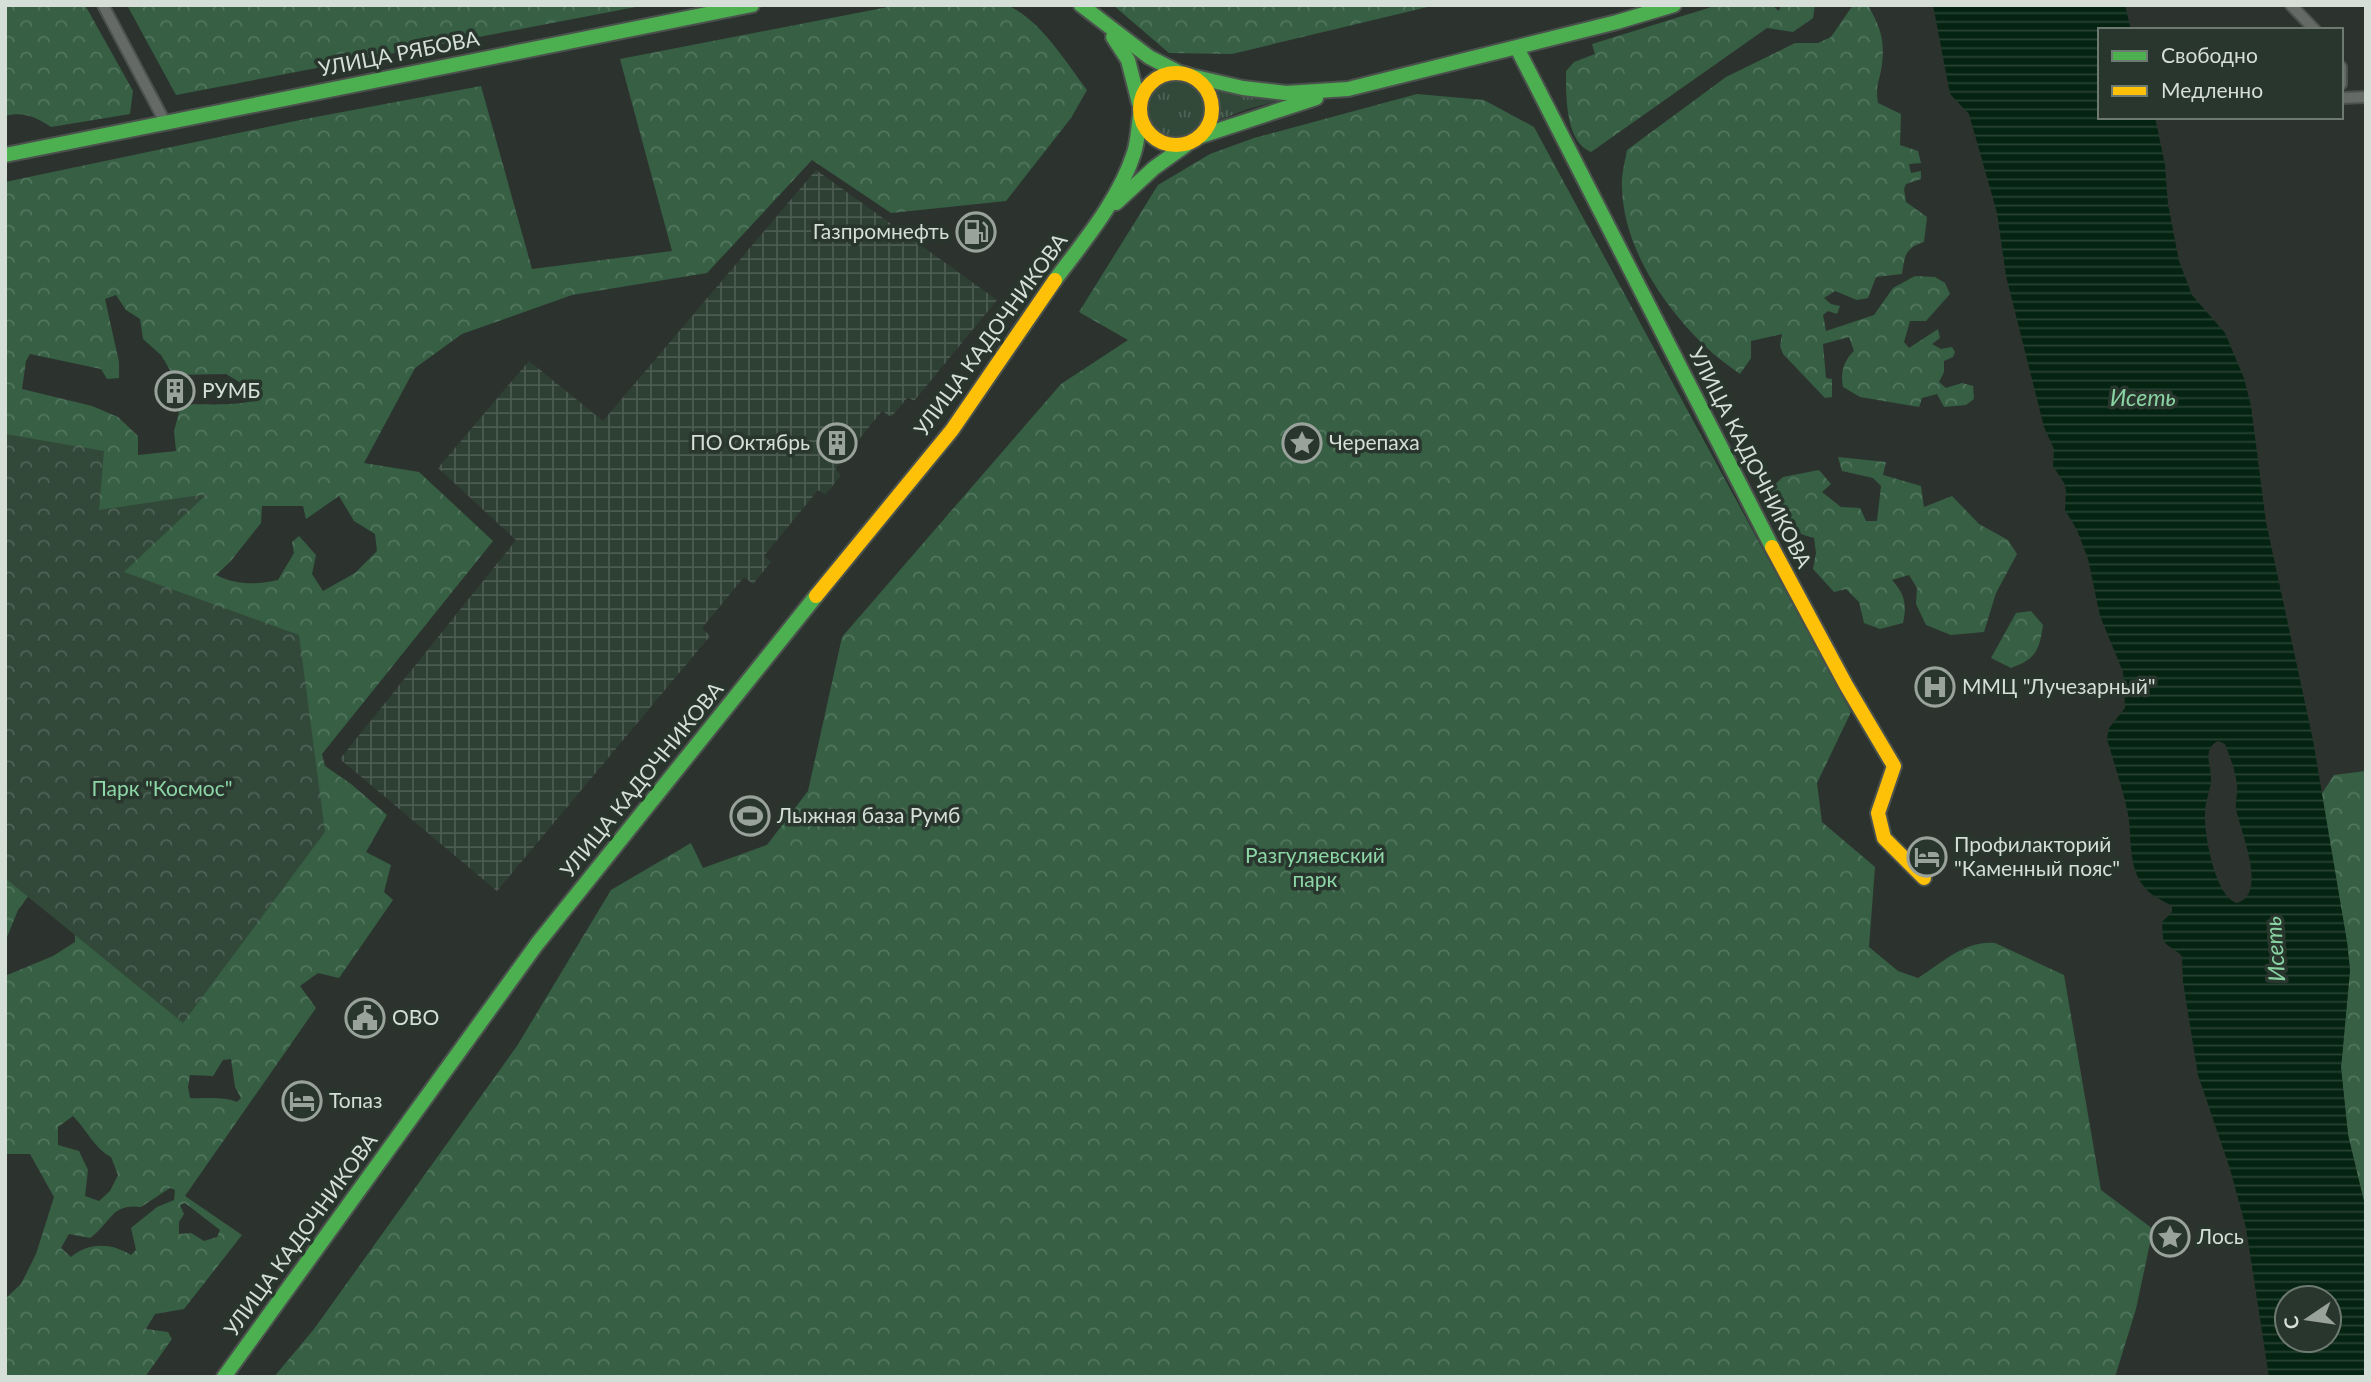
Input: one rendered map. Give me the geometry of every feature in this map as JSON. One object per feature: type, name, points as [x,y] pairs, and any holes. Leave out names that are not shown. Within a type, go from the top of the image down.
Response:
[{"type":"main road","name":"УЛИЦА РЯБОВА","points":[[6,155],[751,5]]},
{"type":"main road","points":[[1081,5],[1160,64],[1187,75],[1243,88],[1286,93],[1348,89]]},
{"type":"main road","points":[[1101,217],[1133,186],[1201,136],[1268,112],[1348,89],[1517,48],[1674,5]]},
{"type":"main road","points":[[1100,21],[1128,60],[1146,132],[1160,143],[1186,145]]},
{"type":"main road","name":"УЛИЦА КАДОЧНИКОВА","points":[[1517,48],[1773,550],[1846,685],[1894,766],[1878,813],[1884,838],[1923,878]]},
{"type":"main road","points":[[1101,217],[1129,167],[1135,150],[1141,98],[1150,83],[1165,74],[1187,75],[1205,88],[1212,103],[1210,121],[1201,136]]},
{"type":"main road","name":"УЛИЦА КАДОЧНИКОВА","points":[[224,1377],[537,944],[872,525],[952,430],[1021,327],[1101,217]]},
{"type":"street","points":[[103,5],[165,122]]},
{"type":"street","points":[[2291,5],[2313,28]]},
{"type":"street","points":[[2343,98],[2366,97]]},
{"type":"shaded area","points":[[816,170],[997,300],[914,401],[908,397],[891,417],[882,411],[835,469],[841,475],[825,495],[818,490],[764,556],[771,562],[753,584],[744,577],[702,628],[710,636],[497,891],[340,759],[516,540],[438,468],[529,361],[603,421]]},
{"type":"green space","points":[[5,5],[85,5],[133,91],[130,114],[51,127],[29,116],[5,116]]},
{"type":"green space","points":[[127,5],[646,5],[176,95]]},
{"type":"green space","points":[[898,5],[1007,5],[1041,31],[1087,90],[1071,118],[1006,201],[891,213],[812,160],[707,273],[572,295],[462,334],[415,368],[364,463],[419,472],[493,541],[322,754],[325,766],[387,815],[366,852],[391,865],[384,892],[393,900],[339,978],[318,973],[300,986],[316,1008],[185,1196],[242,1235],[184,1309],[155,1314],[146,1329],[168,1332],[172,1339],[145,1377],[5,1377],[5,1299],[21,1284],[36,1254],[54,1197],[30,1154],[5,1154],[5,976],[53,956],[75,942],[74,888],[38,883],[18,910],[5,942],[5,182],[305,119],[481,86],[532,269],[672,251],[620,59]],"holes":[[[116,295],[126,310],[140,319],[143,339],[161,355],[173,375],[226,374],[256,392],[257,400],[229,404],[181,405],[174,431],[176,451],[138,455],[138,436],[118,417],[92,406],[22,389],[26,361],[30,354],[101,369],[107,379],[119,378],[119,362],[105,299]],[[339,496],[354,521],[375,534],[377,551],[355,573],[323,591],[312,574],[316,555],[299,536],[292,542],[294,553],[278,580],[246,583],[216,575],[261,523],[262,506],[303,506],[306,519]],[[231,1059],[235,1087],[241,1098],[237,1102],[220,1098],[190,1098],[190,1075],[213,1076],[223,1060]],[[73,1116],[95,1144],[111,1157],[118,1175],[110,1191],[99,1201],[85,1196],[88,1170],[79,1151],[58,1145],[58,1127]],[[170,1188],[175,1190],[174,1200],[157,1207],[131,1228],[136,1250],[131,1255],[116,1248],[100,1246],[85,1249],[71,1257],[61,1248],[69,1234],[90,1238],[117,1211],[141,1207]],[[185,1203],[220,1230],[217,1237],[204,1241],[191,1233],[179,1234],[179,1222],[184,1214],[180,1205]]]},
{"type":"green space","points":[[1113,5],[1436,5],[1232,54],[1169,53]]},
{"type":"green space","points":[[1718,5],[1772,5],[1779,11],[1781,5],[1815,5],[1813,18],[1793,32],[1767,28],[1591,152],[1582,146],[1572,128],[1567,104],[1566,71],[1574,62],[1595,54],[1592,44]]},
{"type":"green space","points":[[1853,5],[1868,5],[1878,27],[1883,55],[1877,87],[1878,103],[1901,114],[1900,145],[1918,151],[1921,163],[1909,164],[1911,173],[1921,171],[1921,179],[1906,184],[1904,189],[1906,202],[1927,217],[1924,242],[1909,250],[1902,274],[1876,277],[1868,298],[1857,300],[1835,291],[1824,298],[1831,304],[1840,306],[1837,314],[1828,311],[1823,315],[1826,331],[1874,315],[1893,288],[1915,276],[1935,277],[1945,283],[1950,294],[1926,321],[1910,321],[1904,342],[1909,348],[1938,329],[1940,338],[1932,344],[1941,349],[1952,347],[1955,352],[1953,357],[1944,361],[1944,372],[1939,382],[1946,388],[1962,383],[1973,386],[1974,399],[1966,405],[1944,407],[1937,394],[1922,398],[1919,407],[1860,397],[1843,387],[1844,367],[1854,351],[1849,337],[1823,344],[1826,378],[1832,379],[1832,397],[1825,398],[1783,354],[1780,346],[1782,334],[1751,341],[1751,358],[1740,374],[1710,351],[1675,314],[1649,274],[1630,232],[1624,209],[1622,182],[1627,150],[1726,77],[1795,43],[1818,43],[1831,37]]},
{"type":"green space","points":[[1175,81],[1186,83],[1199,94],[1204,110],[1202,121],[1191,134],[1175,139],[1164,137],[1151,126],[1146,110],[1148,99],[1159,86]]},
{"type":"green space","points":[[1216,91],[1278,101],[1217,121],[1220,107]]},
{"type":"green space","name":"Разгуляевский парк","points":[[1417,94],[1484,100],[1534,127],[1851,712],[1817,783],[1822,822],[1875,867],[1869,947],[1898,971],[1918,978],[1954,954],[1984,943],[1995,943],[2064,975],[2101,1190],[2153,1229],[2136,1309],[2115,1377],[274,1377],[314,1329],[517,1046],[611,890],[691,843],[703,868],[767,845],[808,791],[842,637],[1061,384],[1128,340],[1079,312],[1158,185],[1210,154],[1254,138]]},
{"type":"green space","name":"Парк \"Космос\"","points":[[5,434],[104,451],[99,510],[207,494],[124,572],[299,635],[325,832],[183,1023],[5,878]]},
{"type":"green space","points":[[1838,457],[1886,462],[1883,475],[1921,486],[1924,507],[1952,496],[1979,524],[2008,540],[2017,554],[1996,593],[1984,632],[1951,635],[1926,625],[1916,604],[1917,588],[1909,575],[1892,580],[1904,600],[1903,623],[1880,629],[1864,623],[1859,602],[1846,589],[1834,592],[1813,569],[1816,553],[1814,538],[1788,527],[1778,517],[1767,491],[1783,477],[1819,470],[1831,484],[1822,492],[1841,507],[1860,508],[1866,521],[1877,521],[1881,486],[1873,478],[1842,471]]},
{"type":"green space","points":[[2031,611],[2043,625],[2035,653],[2011,668],[1991,658],[2016,613]]},
{"type":"green space","points":[[2366,771],[2366,1210],[2348,1135],[2341,1068],[2350,970],[2347,942],[2321,795],[2334,775]]},
{"type":"water","name":"Исеть","points":[[1933,5],[2125,5],[2131,28],[2098,28],[2098,119],[2155,119],[2179,261],[2192,295],[2225,333],[2244,378],[2251,406],[2266,522],[2313,740],[2350,970],[2341,1068],[2348,1135],[2366,1210],[2366,1377],[2269,1377],[2246,1228],[2230,1169],[2198,1075],[2183,982],[2182,957],[2163,939],[2162,922],[2172,912],[2172,906],[2149,892],[2134,868],[2126,805],[2107,739],[2109,728],[2125,708],[2123,672],[2100,616],[2088,559],[2077,530],[2065,510],[2064,483],[2053,466],[2054,449],[2044,427],[2006,276],[1997,213],[1969,114],[1950,94]],"holes":[[[2218,741],[2225,744],[2234,770],[2236,808],[2252,874],[2251,887],[2246,897],[2237,903],[2229,898],[2217,877],[2206,835],[2205,809],[2211,781],[2208,759],[2210,749]]]},
{"type":"traffic: fast","points":[[5,155],[752,5]]},
{"type":"traffic: fast","points":[[1081,5],[1149,57],[1180,73]]},
{"type":"traffic: fast","points":[[1191,76],[1243,88],[1286,93],[1348,89],[1617,22],[1674,5]]},
{"type":"traffic: fast","points":[[1113,37],[1128,60],[1139,103]]},
{"type":"traffic: fast","points":[[1517,48],[1772,547]]},
{"type":"traffic: fast","points":[[1201,136],[1316,98]]},
{"type":"traffic: fast","points":[[1055,280],[1100,220],[1119,187],[1135,148],[1140,115]]},
{"type":"traffic: fast","points":[[1116,203],[1154,168],[1186,145]]},
{"type":"traffic: fast","points":[[224,1377],[537,944],[816,596]]},
{"type":"traffic: slow","points":[[1183,73],[1202,83],[1210,95],[1212,109],[1210,123],[1202,135],[1190,143],[1169,145],[1150,135],[1142,123],[1140,102],[1150,83],[1162,75],[1183,73]]},
{"type":"traffic: slow","points":[[816,596],[952,430],[1055,280]]},
{"type":"traffic: slow","points":[[1772,547],[1846,685],[1894,766],[1878,813],[1884,838],[1924,878]]},
{"type":"place","name":"Газпромнефть","points":[[976,232]]},
{"type":"place","name":"РУМБ","points":[[175,391]]},
{"type":"place","name":"ПО Октябрь","points":[[837,443]]},
{"type":"place","name":"Черепаха","points":[[1302,443]]},
{"type":"place","name":"ММЦ \"Лучезарный\"","points":[[1935,687]]},
{"type":"place","name":"Лыжная база Румб","points":[[750,816]]},
{"type":"place","name":"Профилакторий \"Каменный пояс\"","points":[[1927,857]]},
{"type":"place","name":"ОВО","points":[[365,1018]]},
{"type":"place","name":"Топаз","points":[[302,1101]]},
{"type":"place","name":"Лось","points":[[2170,1237]]}]
